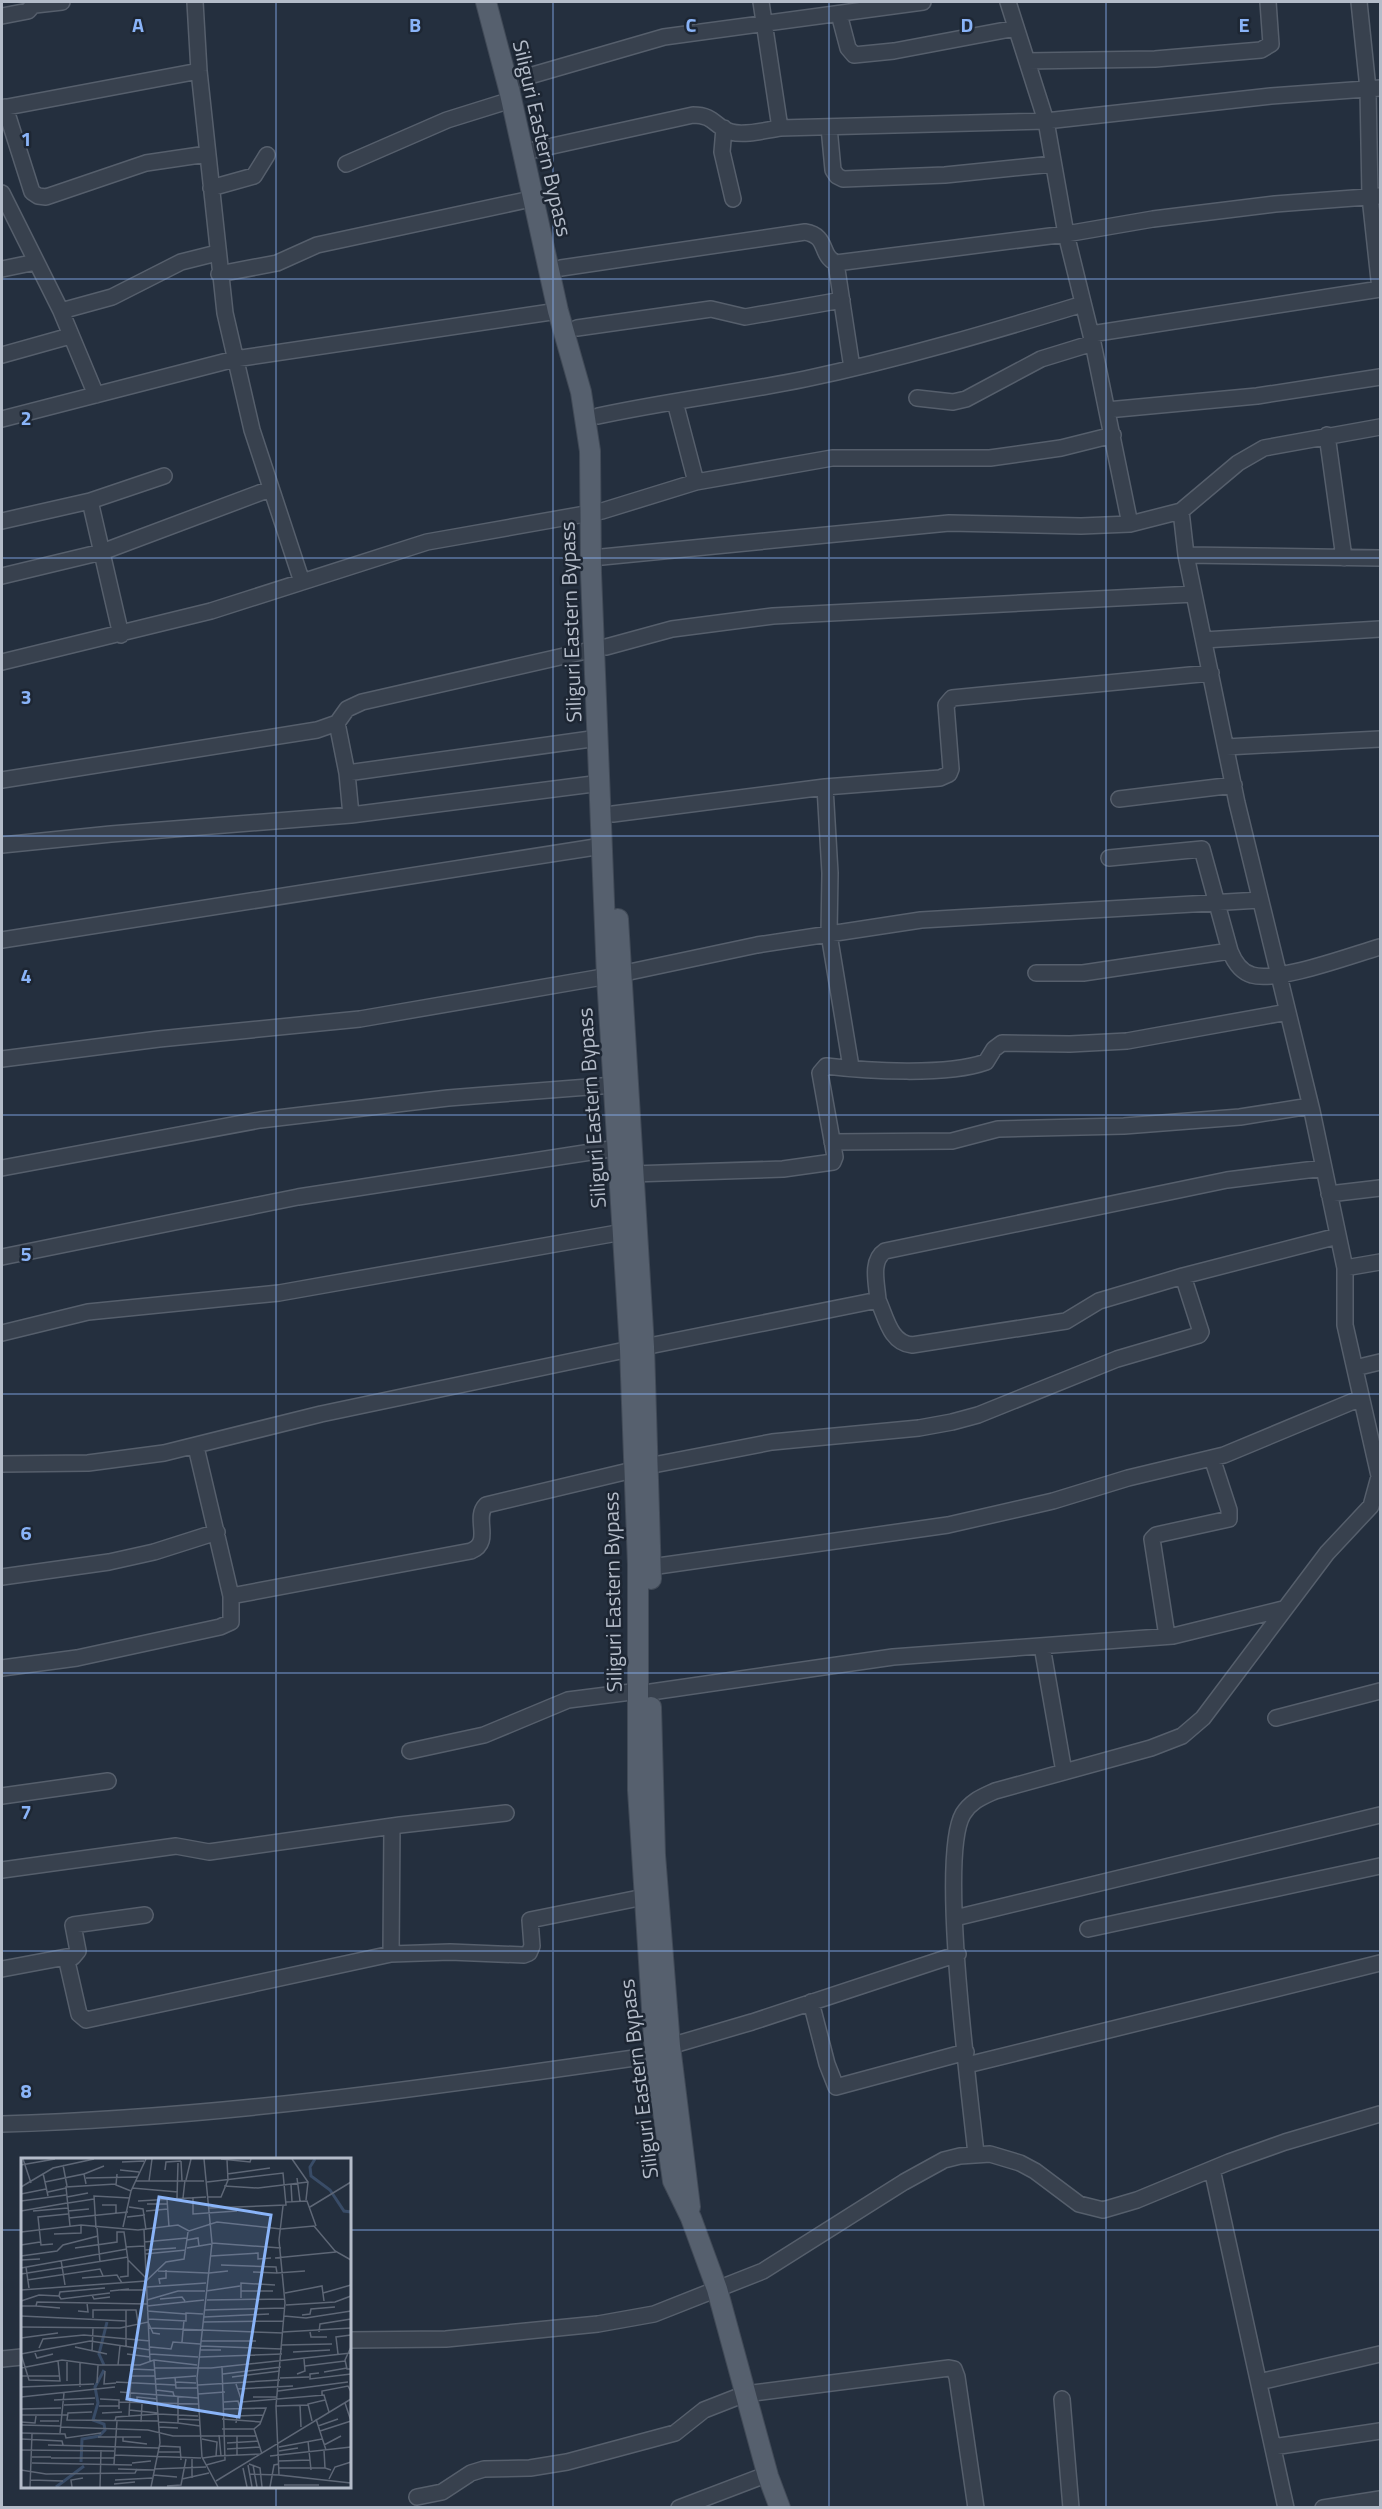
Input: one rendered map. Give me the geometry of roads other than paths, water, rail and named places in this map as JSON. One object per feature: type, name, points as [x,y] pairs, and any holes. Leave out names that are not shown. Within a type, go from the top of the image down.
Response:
[{"type":"main road","name":"Siliguri Eastern Bypass","points":[[486,2],[511,100],[531,199],[586,420],[602,557],[598,738],[602,846],[632,1174],[640,1468],[638,1565],[655,1855],[663,2050]]},
{"type":"main road","name":"Siliguri Eastern Bypass","points":[[500,2],[561,268],[598,416],[596,512],[600,648],[613,814],[614,1085],[623,1232],[637,1348]]},
{"type":"main road","name":"Siliguri Eastern Bypass","points":[[640,1468],[651,1567],[638,1790],[644,1897],[663,2050],[691,2218],[717,2289],[756,2435],[780,2508]]},
{"type":"main road","name":"Siliguri Eastern Bypass","points":[[756,2435],[779,2470],[794,2508]]},
{"type":"street","points":[[2,16],[28,11],[36,3],[62,2]]},
{"type":"street","points":[[195,2],[199,71],[219,274],[235,359],[270,489],[302,582]]},
{"type":"street","points":[[761,2],[780,128]]},
{"type":"street","points":[[519,79],[664,37],[922,2]]},
{"type":"street","points":[[1008,2],[1046,122],[1066,234],[1092,338],[1130,524]]},
{"type":"street","points":[[1027,61],[1155,58],[1261,50],[1271,44],[1268,2]]},
{"type":"street","points":[[916,398],[946,402],[966,399],[1041,359],[1092,338],[1380,289],[1375,196],[1374,88],[1359,2]]},
{"type":"street","points":[[839,14],[848,48],[854,55],[894,51],[1016,28]]},
{"type":"street","points":[[199,71],[3,108],[32,192],[38,196],[46,197],[146,163],[207,154]]},
{"type":"street","points":[[534,150],[693,115],[705,115],[732,132],[742,133],[780,128],[1046,122],[1271,96],[1374,88]]},
{"type":"street","points":[[346,164],[447,120],[511,100]]},
{"type":"street","points":[[829,127],[833,170],[843,179],[945,175],[1053,164]]},
{"type":"street","points":[[724,128],[723,152],[733,199]]},
{"type":"street","points":[[211,188],[254,176],[267,155]]},
{"type":"street","points":[[2,193],[61,311],[96,395]]},
{"type":"street","points":[[836,263],[1066,234],[1153,219],[1275,204],[1375,196]]},
{"type":"street","points":[[219,274],[277,262],[317,245],[531,199]]},
{"type":"street","points":[[561,268],[805,232],[819,238],[826,255],[836,263],[852,368]]},
{"type":"street","points":[[61,311],[112,297],[170,267],[217,253]]},
{"type":"street","points":[[2,269],[36,262]]},
{"type":"street","points":[[577,328],[711,309],[745,317],[842,300]]},
{"type":"street","points":[[598,416],[852,368],[928,350],[1083,304]]},
{"type":"street","points":[[2,419],[235,359],[558,311]]},
{"type":"street","points":[[2,355],[70,336]]},
{"type":"street","points":[[1107,410],[1257,396],[1380,377]]},
{"type":"street","points":[[675,402],[696,482]]},
{"type":"street","points":[[602,557],[937,524],[1081,526],[1130,524],[1181,511],[1238,463],[1264,448],[1380,427]]},
{"type":"street","points":[[2,662],[211,611],[427,542],[596,512],[696,482],[832,458],[990,458],[1061,448],[1113,435]]},
{"type":"street","points":[[1327,435],[1344,558]]},
{"type":"street","points":[[2,521],[90,501],[164,476]]},
{"type":"street","points":[[2,576],[102,552],[270,489]]},
{"type":"street","points":[[90,501],[121,634]]},
{"type":"street","points":[[976,2154],[955,1918],[954,1876],[962,1815],[973,1800],[995,1791],[1151,1748],[1182,1736],[1203,1718],[1283,1609],[1328,1553],[1371,1506],[1380,1475],[1345,1325],[1345,1268],[1310,1106],[1234,786],[1186,555],[1181,511]]},
{"type":"street","points":[[1186,555],[1263,554],[1380,558]]},
{"type":"street","points":[[2,780],[317,730],[337,723],[347,709],[362,702],[600,648],[672,629],[773,616],[1194,594]]},
{"type":"street","points":[[1204,640],[1380,629]]},
{"type":"street","points":[[613,814],[825,787],[945,777],[951,769],[946,705],[952,698],[1210,673]]},
{"type":"street","points":[[337,723],[347,773],[351,815]]},
{"type":"street","points":[[347,773],[598,738]]},
{"type":"street","points":[[1226,747],[1380,739]]},
{"type":"street","points":[[2,845],[351,815],[601,783]]},
{"type":"street","points":[[1119,798],[1234,786]]},
{"type":"street","points":[[825,787],[830,873],[829,934],[851,1068]]},
{"type":"street","points":[[2,940],[602,846]]},
{"type":"street","points":[[1109,858],[1202,849],[1230,951],[1235,961],[1252,975],[1279,976],[1380,947]]},
{"type":"street","points":[[2,1059],[360,1019],[613,976],[757,945],[921,920],[1260,900]]},
{"type":"street","points":[[1036,972],[1083,973],[1230,951]]},
{"type":"street","points":[[632,1174],[783,1169],[827,1164],[835,1157],[821,1070],[825,1066],[929,1070],[986,1062],[997,1045],[1010,1041],[1070,1044],[1127,1041],[1288,1012]]},
{"type":"street","points":[[2,1168],[260,1120],[448,1098],[614,1085]]},
{"type":"street","points":[[832,1142],[952,1141],[998,1129],[1124,1126],[1240,1117],[1310,1106]]},
{"type":"street","points":[[2,1257],[298,1197],[617,1148]]},
{"type":"street","points":[[1324,1168],[1227,1180],[885,1251],[880,1255],[876,1264],[878,1300],[893,1335],[898,1341],[912,1345],[1066,1321],[1099,1300],[1338,1236]]},
{"type":"street","points":[[1329,1194],[1380,1188]]},
{"type":"street","points":[[2,1333],[88,1312],[279,1293],[623,1232]]},
{"type":"street","points":[[1345,1268],[1380,1262]]},
{"type":"street","points":[[231,1596],[471,1551],[477,1548],[483,1540],[481,1512],[486,1505],[640,1468],[772,1442],[919,1428],[978,1415],[1117,1359],[1199,1335],[1201,1332],[1183,1276]]},
{"type":"street","points":[[2,1464],[130,1459],[196,1447],[321,1414],[878,1300]]},
{"type":"street","points":[[1355,1368],[1380,1362]]},
{"type":"street","points":[[651,1567],[948,1525],[1053,1501],[1128,1478],[1212,1458],[1361,1398]]},
{"type":"street","points":[[2,1668],[77,1658],[227,1625],[233,1615],[231,1596],[196,1447]]},
{"type":"street","points":[[1167,1636],[1152,1539],[1156,1535],[1228,1519],[1229,1510],[1212,1458]]},
{"type":"street","points":[[2,1577],[109,1562],[154,1552],[217,1532]]},
{"type":"street","points":[[411,1751],[484,1735],[568,1700],[893,1657],[1167,1636],[1283,1609]]},
{"type":"street","points":[[1042,1646],[1064,1772]]},
{"type":"street","points":[[1276,1719],[1380,1691]]},
{"type":"street","points":[[2,1796],[108,1781]]},
{"type":"street","points":[[2,1870],[176,1846],[209,1852],[392,1826],[506,1813]]},
{"type":"street","points":[[955,1918],[1380,1815]]},
{"type":"street","points":[[392,1826],[392,1954]]},
{"type":"street","points":[[1088,1929],[1380,1866]]},
{"type":"street","points":[[66,1957],[78,2014],[86,2020],[392,1954],[450,1952],[524,1955],[529,1953],[532,1946],[530,1920],[644,1897]]},
{"type":"street","points":[[2,1969],[73,1956],[78,1952],[73,1925],[145,1915]]},
{"type":"street","points":[[2,2124],[135,2117],[370,2094],[663,2050],[958,1954]]},
{"type":"street","points":[[811,2002],[827,2064],[836,2087],[1380,1963]]},
{"type":"street","points":[[351,2340],[446,2339],[598,2324],[654,2314],[763,2271],[944,2160],[976,2154],[990,2154],[1020,2163],[1035,2171],[1070,2198],[1096,2210],[1110,2209],[1285,2142],[1380,2114]]},
{"type":"street","points":[[1212,2169],[1286,2508]]},
{"type":"street","points":[[1259,2382],[1380,2354]]},
{"type":"street","points":[[2,2359],[21,2357]]},
{"type":"street","points":[[417,2497],[442,2492],[471,2473],[484,2469],[530,2468],[567,2462],[675,2433],[704,2410],[745,2394],[954,2369],[976,2508]]},
{"type":"street","points":[[1062,2399],[1071,2508]]},
{"type":"street","points":[[1273,2447],[1380,2431]]},
{"type":"street","points":[[679,2508],[768,2474]]},
{"type":"street","points":[[1323,2508],[1380,2499]]}]
